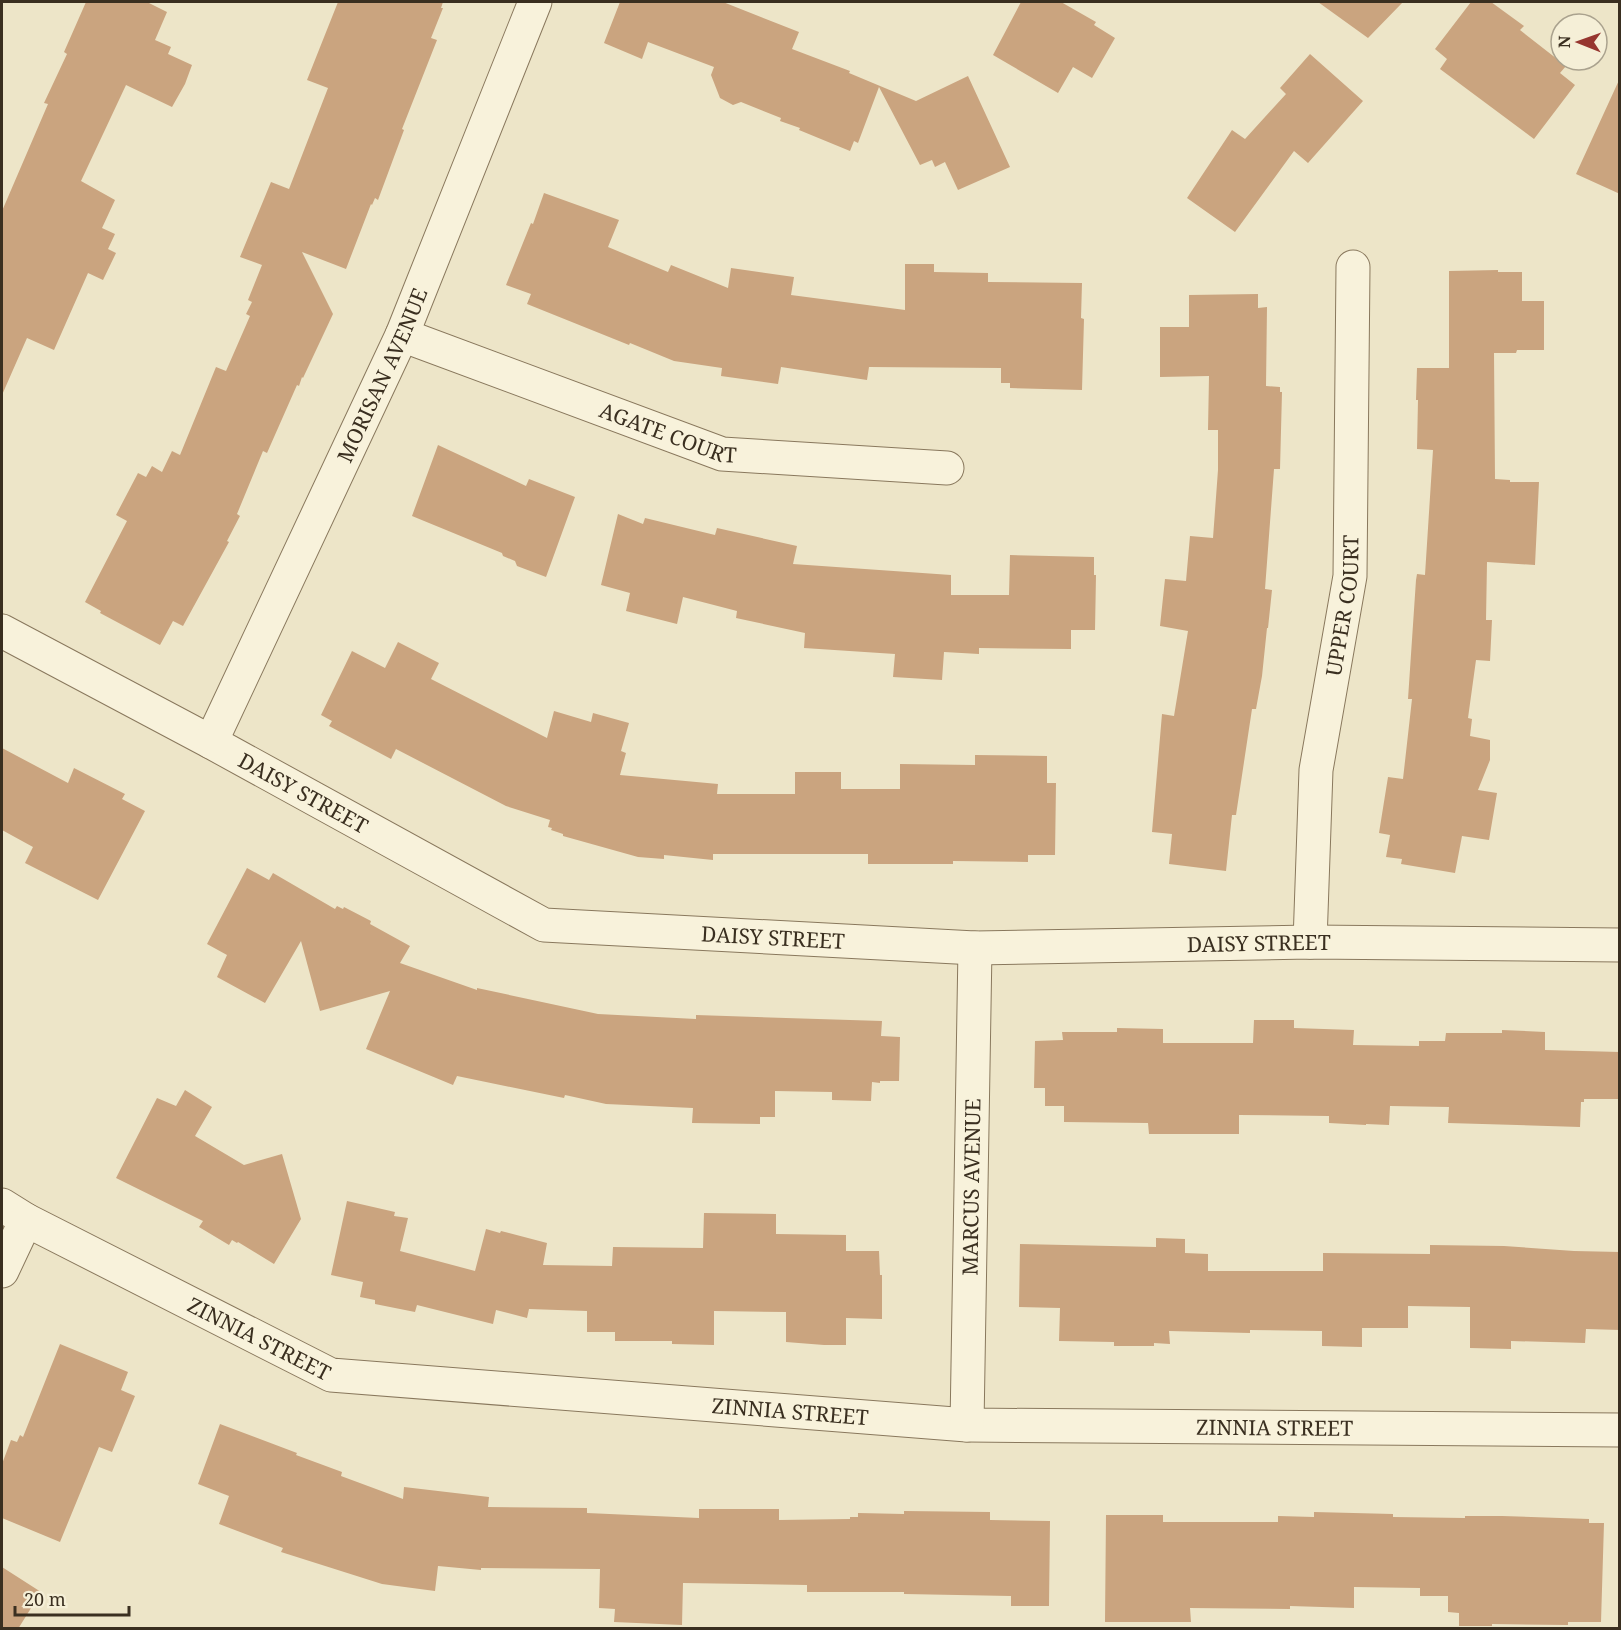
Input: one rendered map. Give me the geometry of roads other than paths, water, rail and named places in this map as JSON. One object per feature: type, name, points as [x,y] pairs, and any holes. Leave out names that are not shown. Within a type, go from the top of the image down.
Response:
[{"type":"street","name":"MORISAN AVENUE","points":[[211,742],[402,335],[535,2]]},
{"type":"street","name":"UPPER COURT","points":[[1310,942],[1316,770],[1350,576],[1353,267]]},
{"type":"street","name":"AGATE COURT","points":[[402,335],[722,454],[946,468]]},
{"type":"street","name":"DAISY STREET","points":[[2,631],[211,742],[544,925],[975,948],[1310,942],[1620,945]]},
{"type":"street","name":"MARCUS AVENUE","points":[[967,1425],[975,948]]},
{"type":"street","name":"ZINNIA STREET","points":[[14,1212],[331,1375],[967,1425],[1620,1430]]},
{"type":"street","points":[[2,1271],[14,1212]]}]
